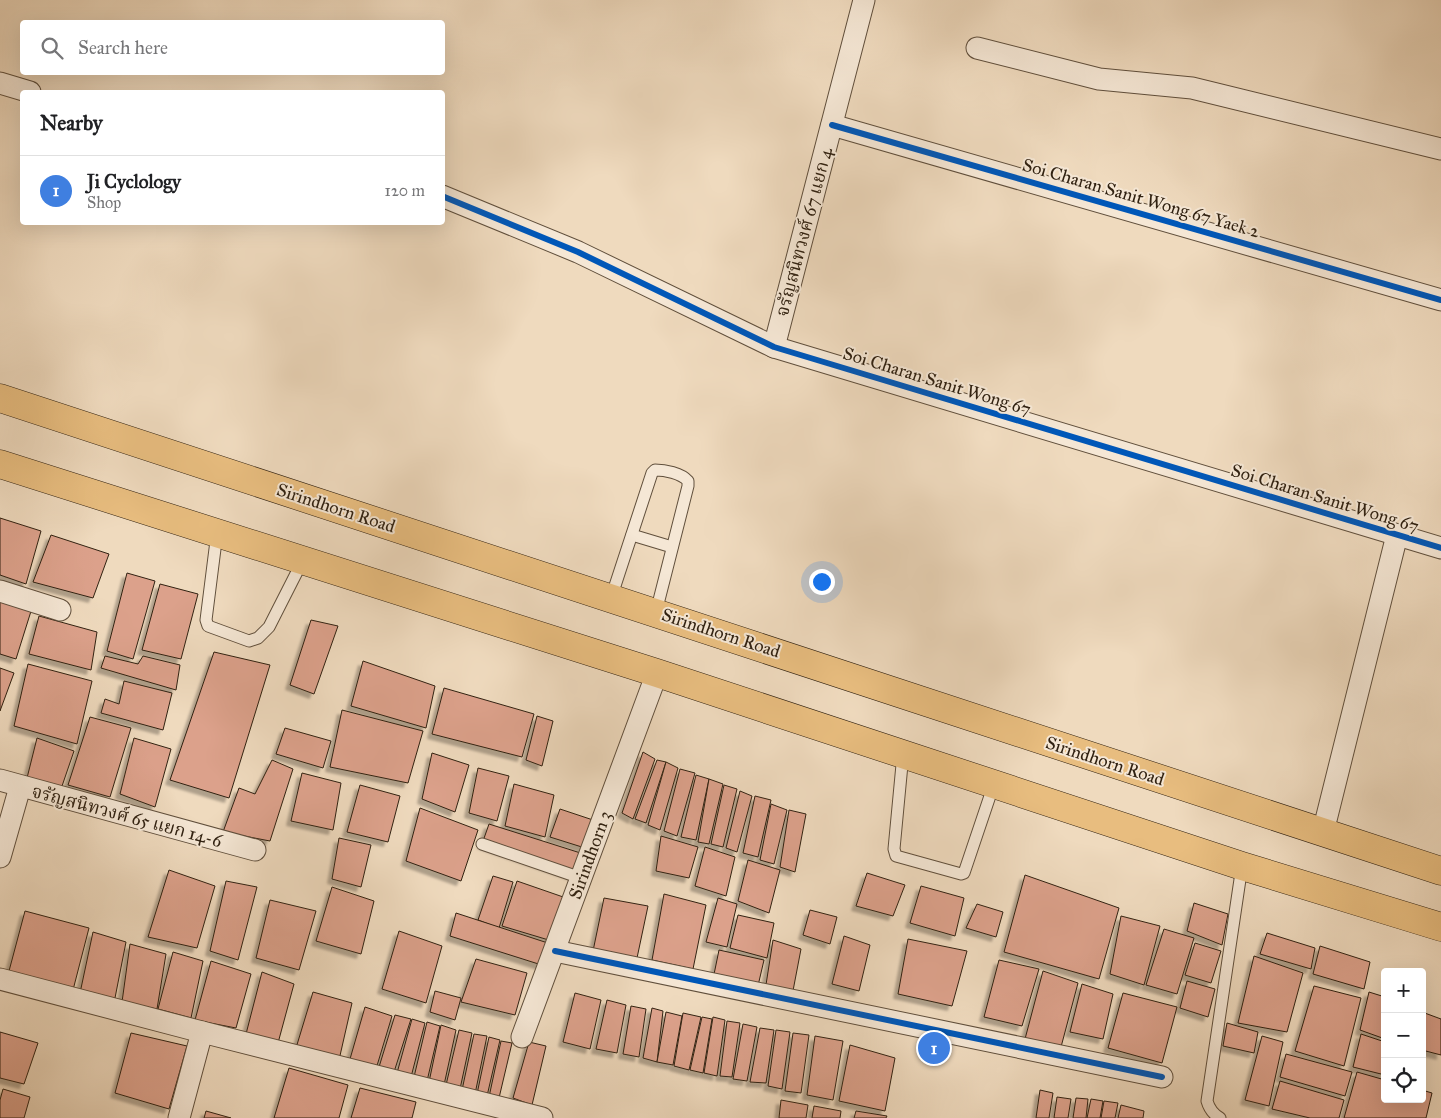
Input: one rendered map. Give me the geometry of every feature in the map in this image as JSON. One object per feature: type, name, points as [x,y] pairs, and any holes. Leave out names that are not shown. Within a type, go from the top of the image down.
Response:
[{"type":"main road","name":"Sirindhorn Road","points":[[0,398],[1441,871]]},
{"type":"main road","points":[[0,464],[657,673],[1242,866],[1441,928]]},
{"type":"street","name":"จรัญสนิทวงศ์ 67 แยก 4","points":[[774,347],[864,0]]},
{"type":"street","points":[[977,48],[1099,79],[1192,88],[1441,149]]},
{"type":"street","points":[[0,84],[22,90]]},
{"type":"street","name":"Soi Charan Sanit Wong 67 Yaek 2","points":[[832,125],[1441,300]]},
{"type":"street","name":"Soi Charan Sanit Wong 67","points":[[445,197],[578,252],[774,347],[1441,548]]},
{"type":"street","points":[[1323,832],[1397,535]]},
{"type":"street","points":[[0,591],[60,610]]},
{"type":"street","name":"Sirindhorn 3","points":[[522,1036],[657,673]]},
{"type":"street","name":"จรัญสนิทวงศ์ 65 แยก 14-6","points":[[0,780],[255,850]]},
{"type":"street","points":[[0,857],[20,787]]},
{"type":"street","points":[[555,951],[1162,1077]]},
{"type":"street","points":[[0,979],[202,1032],[491,1112],[542,1118]]},
{"type":"street","points":[[179,1118],[202,1032]]},
{"type":"lane","points":[[611,598],[652,474],[655,470],[661,470],[684,477],[688,480],[688,486],[656,612]]},
{"type":"lane","points":[[217,533],[206,620],[208,626],[249,641],[258,638],[269,627],[303,560]]},
{"type":"lane","points":[[632,535],[672,547]]},
{"type":"lane","points":[[903,754],[894,849],[896,856],[961,874],[964,873],[994,784]]},
{"type":"lane","points":[[482,844],[582,878]]},
{"type":"lane","points":[[1220,1118],[1209,1108],[1207,1100],[1242,866]]},
{"type":"building","points":[[0,518],[41,531],[26,584],[0,575]]},
{"type":"building","points":[[51,535],[109,554],[93,598],[33,582]]},
{"type":"building","points":[[127,573],[155,581],[133,659],[107,651]]},
{"type":"building","points":[[160,584],[198,594],[181,659],[142,650]]},
{"type":"building","points":[[0,598],[32,608],[16,659],[0,654]]},
{"type":"building","points":[[39,616],[97,632],[91,670],[29,654]]},
{"type":"building","points":[[311,620],[338,626],[314,694],[290,685]]},
{"type":"building","points":[[214,652],[270,665],[229,798],[170,780]]},
{"type":"building","points":[[105,656],[138,664],[143,656],[180,665],[176,690],[101,668]]},
{"type":"building","points":[[363,661],[435,686],[426,728],[351,706]]},
{"type":"building","points":[[28,664],[92,681],[77,744],[14,726]]},
{"type":"building","points":[[0,668],[14,673],[0,711]]},
{"type":"building","points":[[124,681],[172,693],[163,730],[101,713],[105,699],[119,704]]},
{"type":"building","points":[[444,688],[534,714],[522,757],[432,734]]},
{"type":"building","points":[[342,710],[423,731],[408,783],[330,767]]},
{"type":"building","points":[[537,716],[553,721],[542,766],[526,760]]},
{"type":"building","points":[[90,717],[131,728],[110,797],[68,785]]},
{"type":"building","points":[[285,728],[331,741],[323,768],[276,754]]},
{"type":"building","points":[[37,738],[74,751],[61,789],[27,778]]},
{"type":"building","points":[[134,738],[171,749],[155,807],[120,794]]},
{"type":"building","points":[[643,752],[655,759],[633,819],[622,813]]},
{"type":"building","points":[[432,753],[469,765],[455,812],[422,799]]},
{"type":"building","points":[[272,760],[293,769],[270,841],[223,832],[239,788],[255,794]]},
{"type":"building","points":[[657,760],[666,762],[646,823],[635,819]]},
{"type":"building","points":[[666,762],[678,768],[660,830],[648,825]]},
{"type":"building","points":[[478,768],[509,776],[497,821],[469,813]]},
{"type":"building","points":[[680,769],[695,773],[677,836],[664,831]]},
{"type":"building","points":[[302,773],[341,783],[333,830],[291,821]]},
{"type":"building","points":[[696,775],[709,779],[696,840],[681,837]]},
{"type":"building","points":[[709,779],[723,784],[709,844],[698,842]]},
{"type":"building","points":[[514,784],[554,795],[545,837],[505,826]]},
{"type":"building","points":[[360,785],[400,796],[388,842],[347,832]]},
{"type":"building","points":[[724,785],[737,789],[723,847],[711,844]]},
{"type":"building","points":[[740,791],[752,796],[737,852],[726,848]]},
{"type":"building","points":[[755,796],[771,800],[758,857],[743,853]]},
{"type":"building","points":[[771,804],[787,810],[774,864],[760,860]]},
{"type":"building","points":[[420,808],[478,830],[461,881],[406,861]]},
{"type":"building","points":[[560,809],[593,820],[585,848],[550,837]]},
{"type":"building","points":[[789,810],[806,814],[795,872],[780,867]]},
{"type":"building","points":[[489,824],[590,856],[581,878],[482,844]]},
{"type":"building","points":[[661,836],[698,847],[689,878],[656,871]]},
{"type":"building","points":[[339,838],[371,845],[361,887],[332,879]]},
{"type":"building","points":[[705,847],[735,857],[726,896],[695,886]]},
{"type":"building","points":[[748,860],[780,870],[769,913],[738,901]]},
{"type":"building","points":[[169,870],[215,886],[197,948],[148,937]]},
{"type":"building","points":[[867,873],[905,885],[893,916],[856,906]]},
{"type":"building","points":[[1025,875],[1119,908],[1099,979],[1004,952]]},
{"type":"building","points":[[493,876],[513,882],[499,928],[478,920]]},
{"type":"building","points":[[226,881],[257,887],[238,960],[210,951]]},
{"type":"building","points":[[517,881],[569,899],[562,944],[502,926]]},
{"type":"building","points":[[921,886],[964,898],[955,936],[910,923]]},
{"type":"building","points":[[332,887],[374,901],[361,954],[316,941]]},
{"type":"building","points":[[664,894],[706,905],[693,969],[652,960]]},
{"type":"building","points":[[604,898],[648,906],[637,958],[593,951]]},
{"type":"building","points":[[718,898],[737,904],[727,947],[706,942]]},
{"type":"building","points":[[270,900],[316,911],[299,970],[256,958]]},
{"type":"building","points":[[1194,903],[1228,914],[1222,945],[1187,931]]},
{"type":"building","points":[[977,904],[1003,912],[996,937],[966,928]]},
{"type":"building","points":[[810,910],[837,917],[830,944],[803,935]]},
{"type":"building","points":[[25,911],[89,928],[73,990],[9,971]]},
{"type":"building","points":[[456,913],[557,946],[548,967],[450,936]]},
{"type":"building","points":[[738,915],[774,923],[767,958],[730,948]]},
{"type":"building","points":[[1121,916],[1160,926],[1144,985],[1110,974]]},
{"type":"building","points":[[1164,929],[1194,938],[1177,994],[1146,985]]},
{"type":"building","points":[[399,931],[442,946],[426,1003],[382,989]]},
{"type":"building","points":[[93,932],[126,942],[114,1003],[80,993]]},
{"type":"building","points":[[1267,933],[1315,948],[1311,969],[1260,954]]},
{"type":"building","points":[[844,936],[870,945],[859,991],[832,984]]},
{"type":"building","points":[[908,939],[967,951],[952,1006],[898,994]]},
{"type":"building","points":[[773,940],[801,949],[792,996],[765,991]]},
{"type":"building","points":[[1195,943],[1221,951],[1211,983],[1185,975]]},
{"type":"building","points":[[130,944],[166,954],[157,1009],[122,1002]]},
{"type":"building","points":[[1320,946],[1370,962],[1364,989],[1313,974]]},
{"type":"building","points":[[719,950],[764,960],[757,990],[712,984]]},
{"type":"building","points":[[173,952],[203,961],[191,1018],[158,1009]]},
{"type":"building","points":[[1254,956],[1303,973],[1287,1032],[1238,1023]]},
{"type":"building","points":[[476,959],[527,973],[515,1015],[461,1002]]},
{"type":"building","points":[[999,960],[1039,969],[1022,1026],[984,1017]]},
{"type":"building","points":[[211,961],[251,974],[236,1028],[195,1020]]},
{"type":"building","points":[[1043,971],[1078,983],[1061,1047],[1025,1039]]},
{"type":"building","points":[[262,972],[294,984],[278,1043],[246,1034]]},
{"type":"building","points":[[1187,981],[1215,989],[1208,1017],[1180,1008]]},
{"type":"building","points":[[1082,984],[1113,994],[1103,1039],[1070,1032]]},
{"type":"building","points":[[1314,986],[1361,998],[1344,1066],[1295,1051]]},
{"type":"building","points":[[435,991],[461,998],[455,1020],[430,1012]]},
{"type":"building","points":[[313,992],[352,1003],[339,1060],[296,1048]]},
{"type":"building","points":[[1369,992],[1381,996],[1381,1038],[1360,1030]]},
{"type":"building","points":[[575,993],[601,1000],[590,1049],[563,1042]]},
{"type":"building","points":[[1123,993],[1177,1007],[1162,1063],[1108,1048]]},
{"type":"building","points":[[607,1000],[626,1005],[617,1053],[596,1049]]},
{"type":"building","points":[[631,1006],[646,1009],[639,1057],[623,1054]]},
{"type":"building","points":[[365,1007],[392,1016],[376,1069],[350,1059]]},
{"type":"building","points":[[652,1008],[663,1011],[657,1062],[643,1058]]},
{"type":"building","points":[[666,1012],[682,1016],[673,1065],[657,1062]]},
{"type":"building","points":[[683,1013],[701,1017],[689,1070],[674,1066]]},
{"type":"building","points":[[1426,1013],[1441,1019],[1441,1055],[1426,1051]]},
{"type":"building","points":[[395,1015],[411,1019],[394,1072],[379,1067]]},
{"type":"building","points":[[702,1017],[712,1019],[703,1073],[690,1070]]},
{"type":"building","points":[[713,1017],[725,1020],[717,1076],[704,1073]]},
{"type":"building","points":[[412,1019],[425,1023],[411,1077],[397,1073]]},
{"type":"building","points":[[727,1021],[740,1023],[732,1077],[720,1076]]},
{"type":"building","points":[[427,1022],[440,1026],[427,1081],[414,1077]]},
{"type":"building","points":[[1227,1023],[1258,1032],[1254,1053],[1223,1046]]},
{"type":"building","points":[[743,1024],[757,1027],[747,1081],[733,1079]]},
{"type":"building","points":[[441,1025],[456,1030],[444,1085],[429,1082]]},
{"type":"building","points":[[760,1028],[774,1030],[766,1083],[750,1082]]},
{"type":"building","points":[[459,1030],[472,1033],[460,1089],[446,1085]]},
{"type":"building","points":[[776,1030],[790,1032],[782,1089],[768,1086]]},
{"type":"building","points":[[0,1032],[38,1043],[24,1084],[0,1078]]},
{"type":"building","points":[[131,1033],[187,1046],[169,1109],[115,1093]]},
{"type":"building","points":[[793,1033],[809,1035],[801,1093],[785,1091]]},
{"type":"building","points":[[474,1034],[487,1036],[475,1094],[462,1090]]},
{"type":"building","points":[[1361,1034],[1381,1041],[1381,1074],[1353,1067]]},
{"type":"building","points":[[815,1036],[843,1041],[833,1100],[807,1095]]},
{"type":"building","points":[[1262,1036],[1283,1042],[1269,1106],[1245,1100]]},
{"type":"building","points":[[489,1037],[500,1040],[487,1096],[477,1094]]},
{"type":"building","points":[[501,1041],[512,1043],[499,1098],[489,1097]]},
{"type":"building","points":[[529,1042],[546,1046],[532,1105],[513,1098]]},
{"type":"building","points":[[850,1045],[895,1058],[885,1111],[839,1101]]},
{"type":"building","points":[[1286,1054],[1352,1072],[1345,1096],[1280,1077]]},
{"type":"building","points":[[289,1068],[348,1085],[339,1118],[274,1118]]},
{"type":"building","points":[[1357,1072],[1381,1079],[1381,1103],[1426,1103],[1426,1091],[1432,1093],[1426,1118],[1344,1118]]},
{"type":"building","points":[[1280,1081],[1344,1100],[1339,1118],[1310,1118],[1272,1109]]},
{"type":"building","points":[[360,1088],[416,1102],[412,1118],[351,1118]]},
{"type":"building","points":[[3,1089],[30,1097],[24,1118],[0,1118],[0,1100]]},
{"type":"building","points":[[1040,1090],[1053,1093],[1049,1118],[1036,1118]]},
{"type":"building","points":[[1057,1097],[1071,1099],[1068,1118],[1054,1118]]},
{"type":"building","points":[[1076,1098],[1088,1099],[1086,1118],[1073,1118]]},
{"type":"building","points":[[1091,1099],[1103,1101],[1100,1118],[1087,1118]]},
{"type":"building","points":[[781,1100],[808,1105],[806,1118],[779,1118]]},
{"type":"building","points":[[1104,1101],[1118,1103],[1115,1118],[1101,1118]]},
{"type":"building","points":[[1121,1105],[1144,1111],[1143,1118],[1118,1118]]},
{"type":"building","points":[[814,1106],[841,1111],[840,1118],[812,1118]]},
{"type":"building","points":[[206,1111],[231,1118],[204,1118]]},
{"type":"building","points":[[856,1111],[887,1116],[886,1118],[854,1118]]},
{"type":"cycle path","points":[[832,125],[1441,300]]},
{"type":"cycle path","points":[[445,197],[578,252],[774,347],[1441,548]]},
{"type":"cycle path","points":[[555,951],[1162,1077]]},
{"type":"place","name":"Ji Cyclology","points":[[934,1048]]}]
